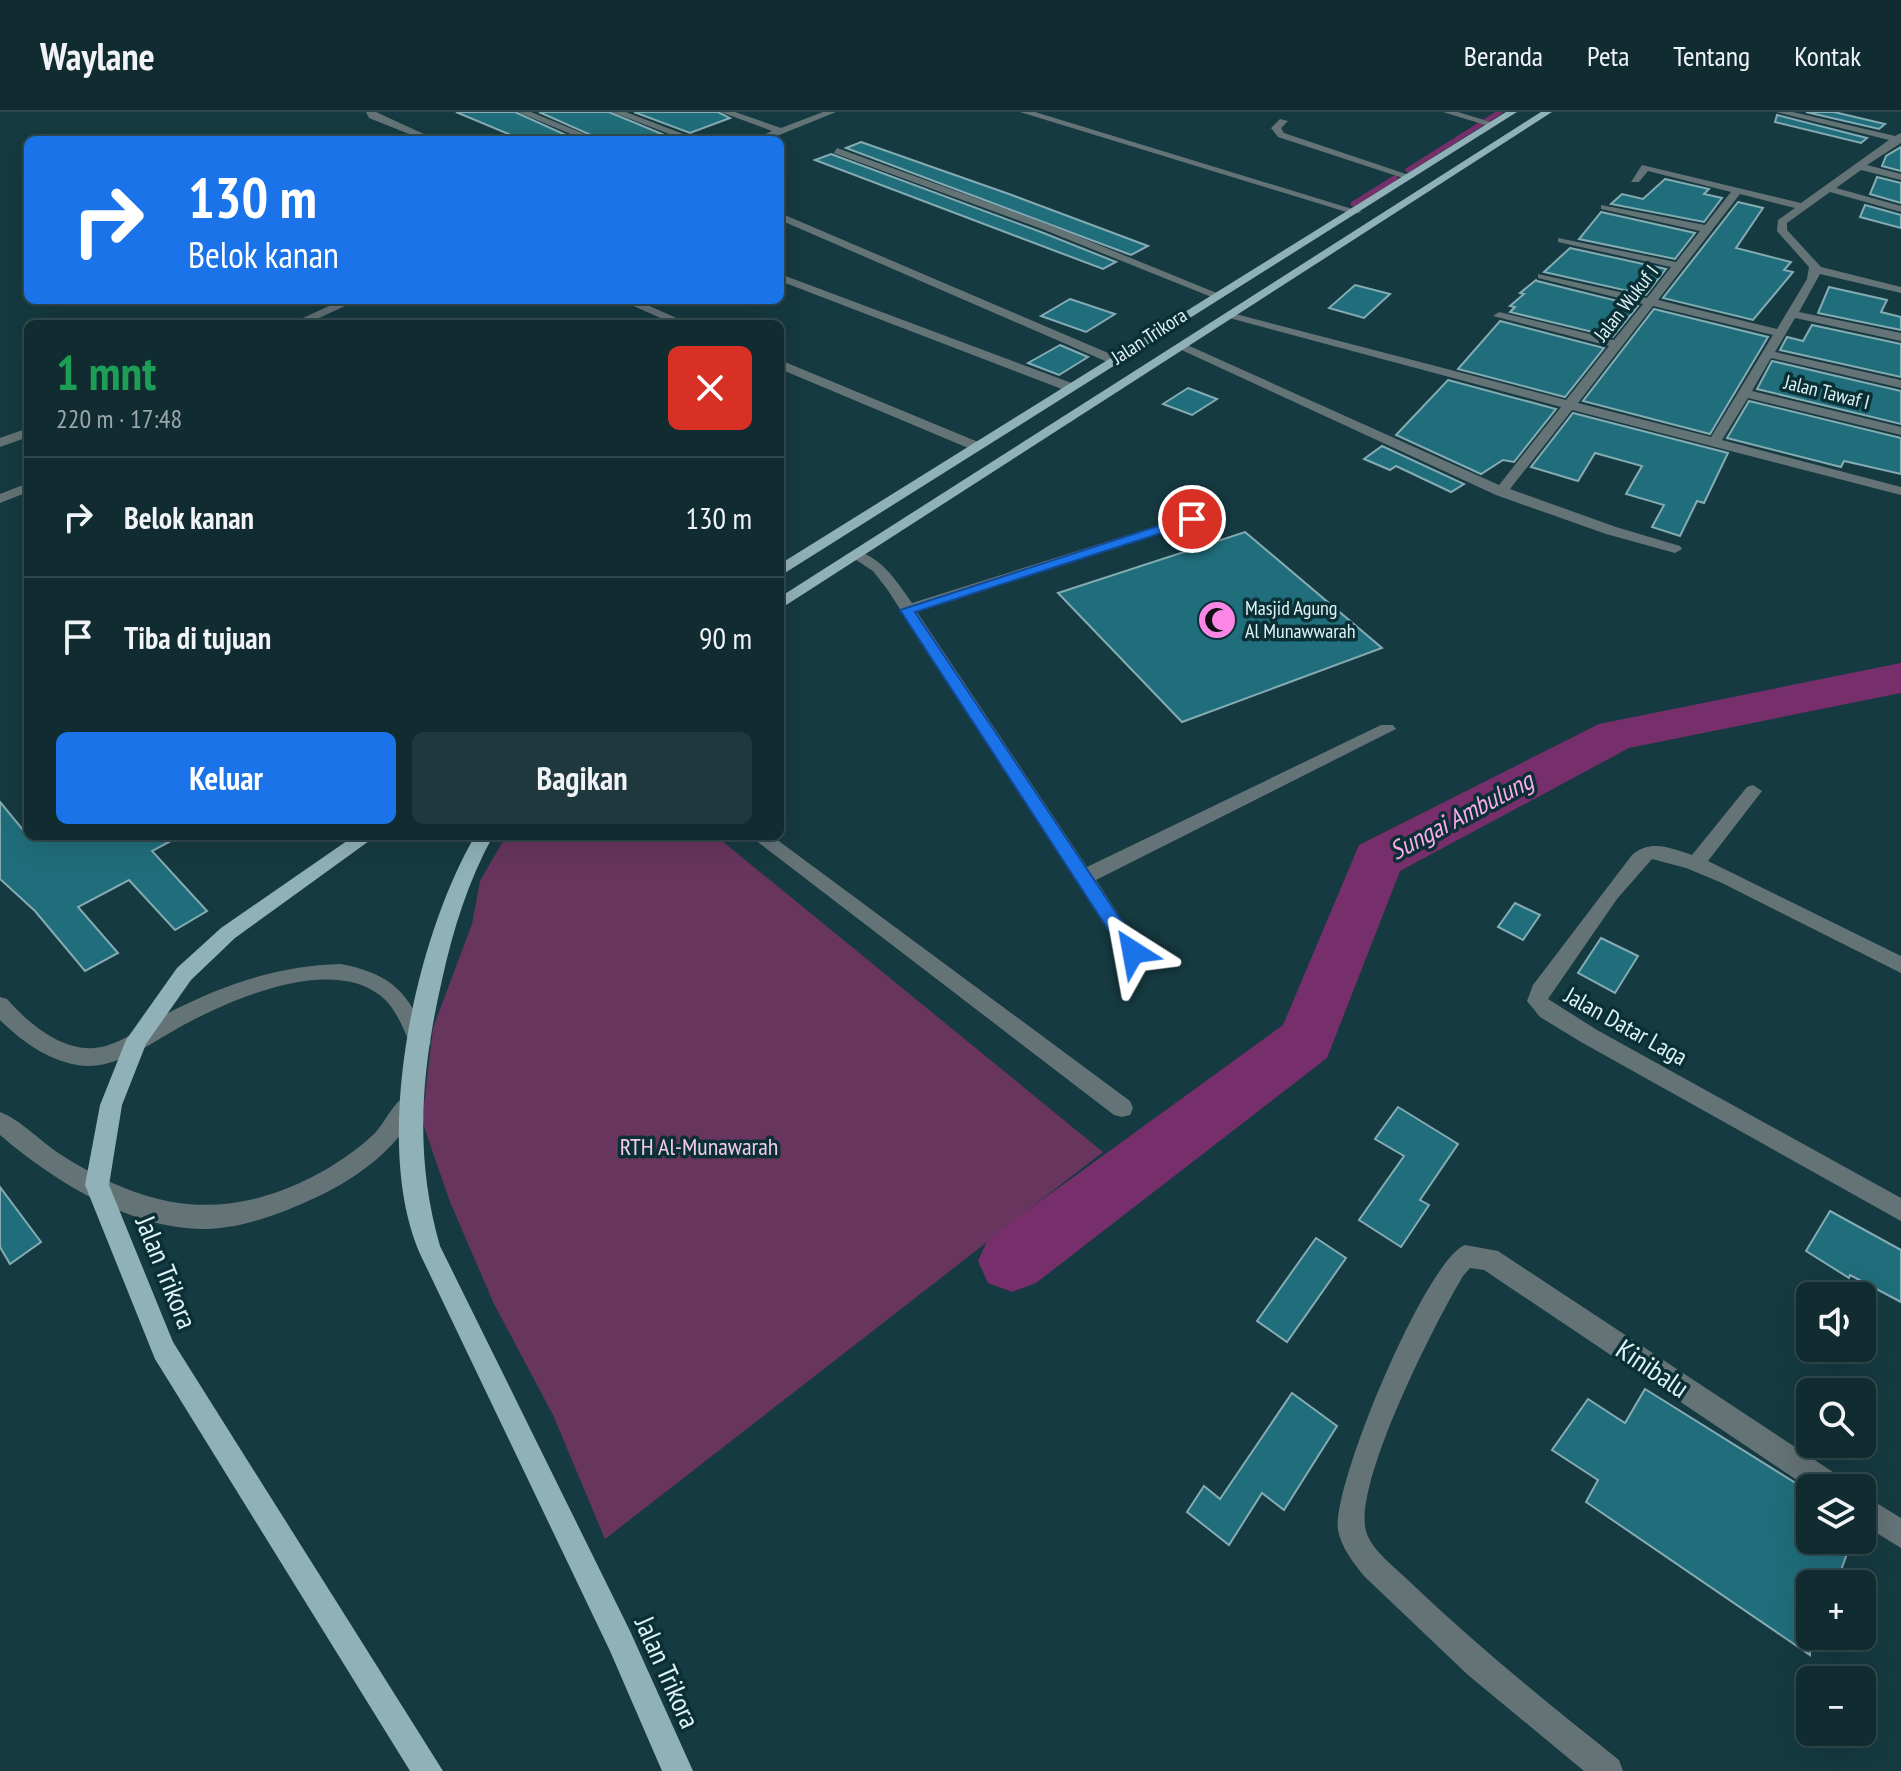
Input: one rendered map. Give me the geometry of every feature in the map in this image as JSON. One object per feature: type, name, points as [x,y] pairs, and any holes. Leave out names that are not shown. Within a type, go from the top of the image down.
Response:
[{"type":"main road","name":"Jalan Trikora","points":[[784,569],[1512,112]]},
{"type":"main road","name":"Jalan Trikora","points":[[784,602],[1547,112]]},
{"type":"main road","points":[[1319,234],[1344,241]]},
{"type":"main road","points":[[830,540],[858,556]]},
{"type":"main road","points":[[97,1185],[111,1105],[137,1040],[184,974],[228,933],[361,840]]},
{"type":"main road","name":"Jalan Trikora","points":[[482,840],[461,884],[443,939],[420,1042],[410,1103],[414,1200],[429,1248],[620,1641],[678,1771]]},
{"type":"main road","name":"Jalan Trikora","points":[[97,1185],[164,1350],[428,1771]]},
{"type":"street","points":[[371,112],[372,116],[422,136]]},
{"type":"street","points":[[523,112],[584,136]]},
{"type":"street","points":[[617,112],[683,136]]},
{"type":"street","points":[[726,112],[780,131]]},
{"type":"street","points":[[768,136],[831,112]]},
{"type":"street","points":[[1025,112],[1357,212]]},
{"type":"street","points":[[1044,118],[1058,112]]},
{"type":"street","points":[[1448,112],[1492,124]]},
{"type":"street","points":[[1781,112],[1900,139]]},
{"type":"street","points":[[1283,121],[1276,128],[1281,135],[1410,177]]},
{"type":"street","points":[[1714,443],[1813,279],[1815,269],[1811,259],[1780,227],[1900,139]]},
{"type":"street","points":[[837,151],[1060,232],[1218,296]]},
{"type":"street","points":[[1635,180],[1646,167],[1804,207]]},
{"type":"street","points":[[1861,167],[1901,177]]},
{"type":"street","points":[[1830,189],[1901,209]]},
{"type":"street","name":"Jalan Wukuf I","points":[[1501,492],[1571,407],[1738,190]]},
{"type":"street","points":[[1605,207],[1707,229]]},
{"type":"street","points":[[784,218],[1116,361]]},
{"type":"street","points":[[1562,240],[1680,266]]},
{"type":"street","points":[[1815,269],[1901,290]]},
{"type":"street","points":[[1542,276],[1780,333]]},
{"type":"street","points":[[784,279],[1072,388]]},
{"type":"street","points":[[305,320],[343,304]]},
{"type":"street","points":[[636,304],[674,320]]},
{"type":"street","points":[[1791,314],[1901,337]]},
{"type":"street","points":[[1228,316],[1901,491]]},
{"type":"street","points":[[1499,316],[1618,345]]},
{"type":"street","points":[[1181,347],[1501,492],[1580,523],[1675,549]]},
{"type":"street","points":[[1768,354],[1901,384]]},
{"type":"street","points":[[784,366],[978,447]]},
{"type":"street","name":"Jalan Tawaf I","points":[[1744,393],[1901,431]]},
{"type":"street","points":[[0,443],[24,434]]},
{"type":"street","points":[[0,499],[24,489]]},
{"type":"street","points":[[907,610],[1192,519]]},
{"type":"street","points":[[858,556],[878,568],[1133,952]]},
{"type":"street","points":[[1082,878],[1387,729]]},
{"type":"street","points":[[1753,791],[1696,863],[1901,965]]},
{"type":"street","points":[[764,840],[1122,1108]]},
{"type":"street","name":"Jalan Datar Laga","points":[[1696,863],[1663,850],[1653,850],[1641,856],[1540,991],[1539,1005],[1901,1210]]},
{"type":"street","points":[[0,1005],[13,1022],[67,1053],[94,1057],[137,1040],[209,1002],[255,985],[294,975],[358,975],[387,988],[404,1009],[420,1042]]},
{"type":"street","points":[[0,1122],[33,1152],[135,1204],[171,1214],[203,1218],[250,1211],[301,1192],[340,1172],[380,1143],[410,1103]]},
{"type":"street","name":"Kinibalu","points":[[1608,1771],[1488,1676],[1379,1571],[1357,1543],[1351,1529],[1359,1472],[1443,1285],[1465,1256],[1489,1259],[1811,1474]]},
{"type":"street","points":[[1876,1517],[1901,1534]]},
{"type":"green space","name":"RTH Al-Munawarah","points":[[504,840],[721,840],[1103,1152],[605,1539],[553,1415],[494,1304],[450,1202],[422,1121],[433,1028],[472,924],[480,881]]},
{"type":"building","points":[[456,112],[515,112],[568,136],[513,136]]},
{"type":"building","points":[[539,112],[609,112],[667,136],[593,136]]},
{"type":"building","points":[[634,112],[718,112],[730,118],[690,133]]},
{"type":"building","points":[[1806,112],[1834,112],[1885,124],[1879,129]]},
{"type":"building","points":[[1777,115],[1867,138],[1861,143],[1775,122]]},
{"type":"building","points":[[861,142],[1148,246],[1131,255],[846,148]]},
{"type":"building","points":[[1901,147],[1901,171],[1882,166],[1886,156]]},
{"type":"building","points":[[831,154],[1116,262],[1103,269],[815,160]]},
{"type":"building","points":[[1877,177],[1901,183],[1901,203],[1870,194]]},
{"type":"building","points":[[1665,179],[1709,189],[1704,194],[1722,198],[1704,222],[1611,204],[1622,194],[1643,199]]},
{"type":"building","points":[[1738,202],[1763,208],[1736,248],[1791,262],[1784,270],[1793,272],[1753,320],[1663,298]]},
{"type":"building","points":[[1865,205],[1901,215],[1901,228],[1860,217]]},
{"type":"building","points":[[1601,212],[1695,233],[1675,259],[1579,239]]},
{"type":"building","points":[[1570,248],[1666,269],[1646,295],[1544,272]]},
{"type":"building","points":[[1536,280],[1638,306],[1613,337],[1510,312],[1515,307],[1510,306],[1524,294],[1520,293]]},
{"type":"building","points":[[1355,285],[1390,294],[1364,318],[1329,308]]},
{"type":"building","points":[[1829,287],[1887,300],[1881,312],[1901,317],[1901,330],[1818,313]]},
{"type":"building","points":[[1070,299],[1115,314],[1086,332],[1041,316]]},
{"type":"building","points":[[1654,309],[1768,337],[1710,434],[1583,401]]},
{"type":"building","points":[[1500,321],[1604,348],[1565,397],[1458,369]]},
{"type":"building","points":[[1812,325],[1901,344],[1901,377],[1780,350],[1787,337],[1803,341]]},
{"type":"building","points":[[1060,345],[1088,357],[1059,375],[1028,363]]},
{"type":"building","points":[[1772,361],[1901,391],[1901,424],[1757,389]]},
{"type":"building","points":[[1448,380],[1556,409],[1514,462],[1503,460],[1481,474],[1396,435]]},
{"type":"building","points":[[1188,388],[1217,399],[1192,415],[1163,404]]},
{"type":"building","points":[[1749,401],[1901,438],[1901,474],[1844,461],[1841,467],[1727,438]]},
{"type":"building","points":[[1573,413],[1728,453],[1704,503],[1697,501],[1680,536],[1652,527],[1664,505],[1626,494],[1642,466],[1595,453],[1578,481],[1531,467]]},
{"type":"building","points":[[1382,446],[1464,484],[1451,492],[1396,466],[1390,470],[1364,459]]},
{"type":"building","name":"Masjid Agung Al Munawwarah","points":[[1245,532],[1382,648],[1182,722],[1058,593]]},
{"type":"building","points":[[0,802],[24,831],[24,840],[173,840],[152,851],[207,911],[175,930],[129,880],[78,907],[118,953],[85,971],[35,911],[0,879]]},
{"type":"building","points":[[1515,903],[1540,915],[1523,940],[1498,927]]},
{"type":"building","points":[[1601,938],[1638,956],[1615,993],[1578,973]]},
{"type":"building","points":[[1398,1107],[1458,1144],[1420,1200],[1429,1205],[1401,1247],[1359,1220],[1404,1156],[1375,1139]]},
{"type":"building","points":[[0,1187],[41,1242],[10,1264],[0,1247]]},
{"type":"building","points":[[1830,1211],[1901,1250],[1901,1302],[1876,1289],[1876,1282],[1863,1282],[1850,1275],[1849,1278],[1806,1251]]},
{"type":"building","points":[[1316,1238],[1346,1258],[1287,1342],[1257,1321]]},
{"type":"building","points":[[1645,1389],[1796,1483],[1796,1554],[1847,1554],[1841,1570],[1796,1570],[1796,1645],[1586,1502],[1598,1480],[1552,1450],[1588,1399],[1625,1423]]},
{"type":"building","points":[[1292,1393],[1337,1426],[1284,1510],[1262,1493],[1229,1545],[1187,1512],[1204,1486],[1220,1499]]},
{"type":"waterway","points":[[1408,170],[1500,112]]},
{"type":"waterway","points":[[1353,204],[1395,178]]},
{"type":"waterway","name":"Sungai Ambulung","points":[[1012,1261],[1306,1041],[1378,859],[1616,735],[1901,678]]},
{"type":"place","name":"Masjid Agung Al Munawwarah","points":[[1217,620]]},
{"type":"route","points":[[1133,952],[907,610],[1192,519]]}]
